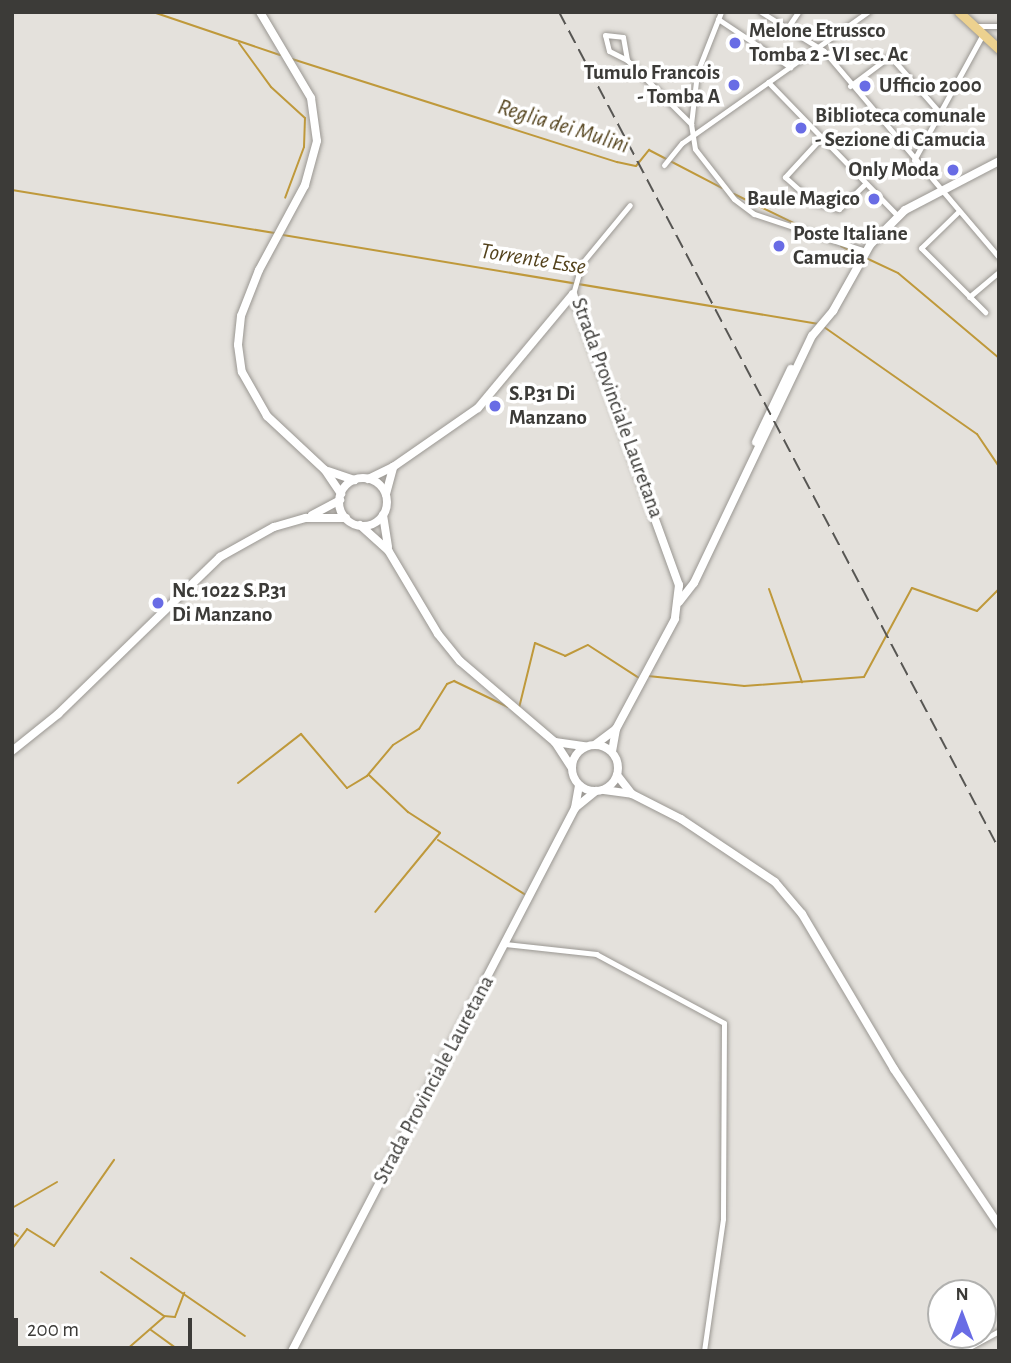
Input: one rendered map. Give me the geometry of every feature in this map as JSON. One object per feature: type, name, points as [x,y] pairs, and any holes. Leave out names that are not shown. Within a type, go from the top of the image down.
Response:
[{"type":"main road","points":[[260,12],[305,86],[315,114],[315,150],[298,199],[259,270],[242,316],[238,345],[242,372],[267,416],[325,470],[340,497],[346,518]]},
{"type":"main road","points":[[959,12],[999,49]]},
{"type":"main road","name":"Strada Provinciale Lauretana","points":[[679,602],[694,583],[746,475],[776,397],[812,336],[833,311],[865,251],[898,216],[997,161]]},
{"type":"main road","points":[[325,470],[354,480],[368,479],[393,467],[478,408],[573,292]]},
{"type":"main road","name":"Strada Provinciale Lauretana","points":[[573,292],[679,585],[675,619],[616,729],[612,751],[617,775],[575,808]]},
{"type":"main road","points":[[388,550],[383,515],[393,467]]},
{"type":"main road","points":[[368,479],[386,494]]},
{"type":"main road","points":[[12,751],[58,714],[220,557],[265,531],[306,518],[340,497],[354,480]]},
{"type":"main road","points":[[360,525],[371,524],[383,515]]},
{"type":"main road","points":[[306,518],[346,518],[360,525],[388,550],[438,634],[460,661],[555,742],[572,768],[579,785],[632,794],[681,819],[775,882],[802,915],[894,1069],[999,1225]]},
{"type":"main road","points":[[679,585],[694,583]]},
{"type":"main road","name":"Strada Provinciale Lauretana","points":[[555,742],[585,746],[596,744],[616,729]]},
{"type":"main road","points":[[596,744],[612,751]]},
{"type":"main road","points":[[572,768],[575,755],[585,746]]},
{"type":"main road","points":[[617,775],[632,794]]},
{"type":"main road","name":"Strada Provinciale Lauretana","points":[[292,1351],[575,808],[579,785]]},
{"type":"street","points":[[761,12],[786,30],[824,51],[850,86],[939,191],[999,257]]},
{"type":"street","points":[[786,30],[798,12]]},
{"type":"street","points":[[664,165],[692,138],[868,12]]},
{"type":"street","points":[[790,67],[720,16],[702,51],[691,124],[692,138],[734,199],[754,214],[865,251]]},
{"type":"street","points":[[974,26],[999,26]]},
{"type":"street","points":[[914,160],[983,34]]},
{"type":"street","points":[[627,60],[623,37],[605,35],[609,51],[627,60],[691,124]]},
{"type":"street","points":[[850,86],[894,57],[940,113]]},
{"type":"street","points":[[768,82],[820,139],[898,216]]},
{"type":"street","points":[[820,139],[785,177],[813,202],[839,209],[865,184]]},
{"type":"street","name":"Strada Provinciale Lauretana","points":[[573,292],[578,271],[630,205]]},
{"type":"street","points":[[959,211],[921,248],[985,312]]},
{"type":"street","points":[[969,297],[999,272]]},
{"type":"street","points":[[505,944],[596,954],[724,1023],[723,1219],[704,1351]]},
{"type":"street","points":[[962,1351],[999,1331]]},
{"type":"waterway","name":"Reglia dei Mulini","points":[[153,12],[280,55]]},
{"type":"waterway","points":[[239,43],[271,87],[305,118],[304,147],[285,198]]},
{"type":"waterway","name":"Reglia dei Mulini","points":[[292,59],[617,162],[636,166],[649,150],[722,188]]},
{"type":"waterway","name":"Torrente Esse","points":[[12,190],[274,233]]},
{"type":"waterway","name":"Reglia dei Mulini","points":[[734,194],[804,228]]},
{"type":"waterway","name":"Torrente Esse","points":[[283,235],[819,324]]},
{"type":"waterway","name":"Reglia dei Mulini","points":[[841,246],[861,256]]},
{"type":"waterway","name":"Reglia dei Mulini","points":[[866,258],[898,273],[999,358]]},
{"type":"waterway","name":"Torrente Esse","points":[[824,327],[977,434],[999,467]]},
{"type":"waterway","points":[[648,676],[744,686],[864,677],[912,588],[977,611],[999,589]]},
{"type":"waterway","points":[[769,589],[802,682]]},
{"type":"waterway","points":[[519,708],[535,643],[565,656],[588,645],[639,678]]},
{"type":"waterway","points":[[238,783],[301,734],[347,788],[367,776],[393,745],[419,729],[447,684],[454,681],[508,707]]},
{"type":"waterway","points":[[369,775],[408,812],[440,833],[375,912]]},
{"type":"waterway","points":[[438,840],[524,894]]},
{"type":"waterway","points":[[12,1249],[27,1229],[54,1246],[114,1160]]},
{"type":"waterway","points":[[12,1208],[57,1182]]},
{"type":"waterway","points":[[12,1232],[18,1236]]},
{"type":"waterway","points":[[131,1258],[245,1336]]},
{"type":"waterway","points":[[101,1272],[164,1316],[175,1317],[184,1293]]},
{"type":"waterway","points":[[125,1351],[164,1317]]},
{"type":"waterway","points":[[151,1330],[180,1351]]},
{"type":"railway","points":[[559,12],[999,849]]},
{"type":"place","name":"Melone Etrussco Tomba 2 - VI sec. Ac","points":[[735,43]]},
{"type":"place","name":"Tumulo Francois - Tomba A","points":[[734,85]]},
{"type":"place","name":"Ufficio 2000","points":[[865,86]]},
{"type":"place","name":"Biblioteca comunale - Sezione di Camucia","points":[[801,128]]},
{"type":"place","name":"Only Moda","points":[[953,170]]},
{"type":"place","name":"Baule Magico","points":[[874,199]]},
{"type":"place","name":"Poste Italiane Camucia","points":[[779,246]]},
{"type":"place","name":"S.P.31 Di Manzano","points":[[495,406]]},
{"type":"place","name":"Nc. 1022 S.P.31 Di Manzano","points":[[158,603]]}]
